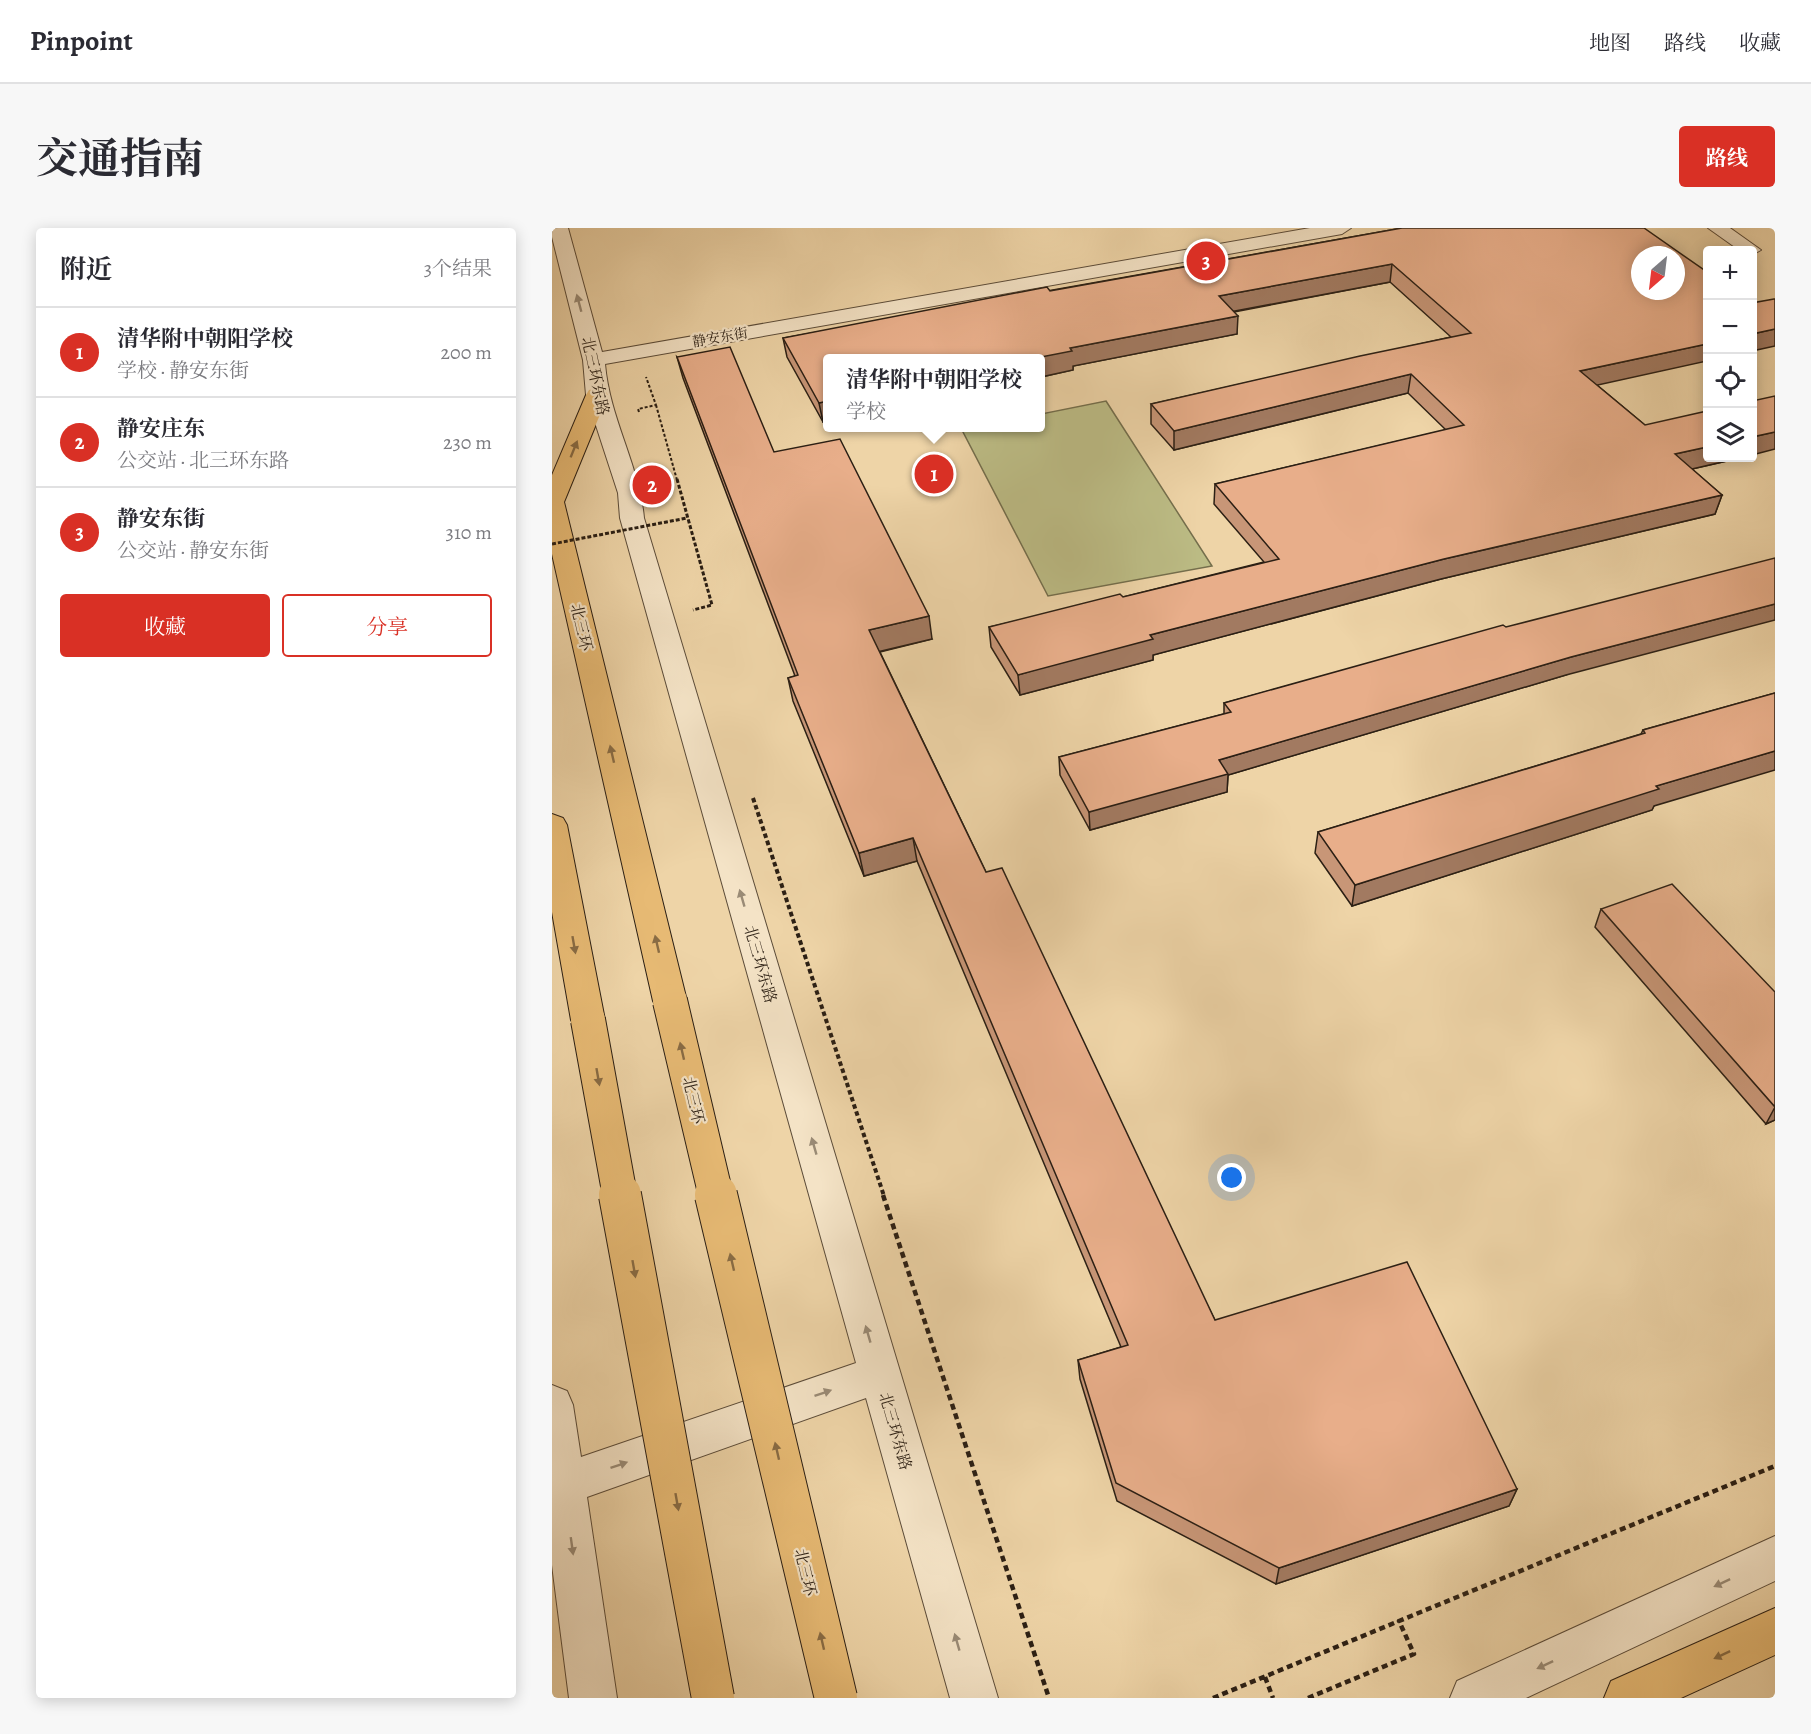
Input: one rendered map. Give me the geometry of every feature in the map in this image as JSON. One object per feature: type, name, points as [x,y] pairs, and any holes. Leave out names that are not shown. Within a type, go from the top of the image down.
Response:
[{"type":"main road","points":[[552,502],[597,395]]},
{"type":"main road","name":"北三环","points":[[552,502],[836,1698]]},
{"type":"main road","points":[[552,825],[713,1698]]},
{"type":"main road","points":[[1628,1698],[1775,1630]]},
{"type":"street","name":"北三环东路","points":[[559,228],[594,360],[597,395],[630,492],[632,518],[974,1698]]},
{"type":"street","name":"静安东街","points":[[594,360],[1342,228]]},
{"type":"street","points":[[1717,228],[1745,246]]},
{"type":"street","points":[[564,1484],[880,1374]]},
{"type":"street","points":[[552,1405],[593,1698]]},
{"type":"street","points":[[1474,1698],[1775,1558]]},
{"type":"path","points":[[656,405],[712,605],[691,610],[695,622]]},
{"type":"path","points":[[552,544],[687,518]]},
{"type":"path","points":[[751,792],[1049,1698]]},
{"type":"path","points":[[1213,1698],[1775,1466]]},
{"type":"path","points":[[1308,1698],[1414,1654],[1399,1622]]},
{"type":"path","points":[[1265,1677],[1273,1698]]},
{"type":"green space","points":[[1106,401],[1212,566],[1048,596],[963,432],[1045,432],[1045,413]]},
{"type":"building","points":[[1402,228],[1644,228],[1670,246],[1631,246],[1631,300],[1685,300],[1685,257],[1703,269],[1703,345],[1580,371],[1645,425],[1703,412],[1703,448],[1675,454],[1722,495],[1444,559],[1150,635],[1153,639],[1018,675],[989,627],[1120,594],[1123,597],[1279,559],[1215,484],[1464,425],[1411,374],[1174,431],[1151,404],[1471,333],[1392,264],[1219,296],[1238,316],[1070,348],[1072,351],[1045,356],[1045,354],[823,354],[823,402],[819,403],[783,338],[1047,287],[1050,291]]},
{"type":"building","points":[[1775,299],[1775,329],[1757,333],[1757,302]]},
{"type":"building","points":[[730,347],[774,452],[840,439],[929,616],[869,630],[986,872],[1002,868],[1215,1320],[1407,1262],[1517,1489],[1279,1568],[1116,1483],[1078,1360],[1128,1345],[913,838],[859,853],[788,678],[798,675],[677,357]]},
{"type":"building","points":[[1775,396],[1775,432],[1757,436],[1757,400]]},
{"type":"building","points":[[1775,558],[1775,604],[1571,657],[1219,760],[1228,774],[1089,812],[1059,757],[1231,712],[1224,703],[1503,625],[1506,627]]},
{"type":"building","points":[[1775,693],[1775,751],[1656,786],[1659,789],[1355,885],[1318,832],[1645,733],[1643,730]]},
{"type":"building","points":[[1672,884],[1775,992],[1775,1107],[1601,909]]},
{"type":"place","name":"静安东街","points":[[1206,261]]},
{"type":"place","name":"清华附中朝阳学校","points":[[934,474]]},
{"type":"place","name":"静安庄东","points":[[652,485]]}]
